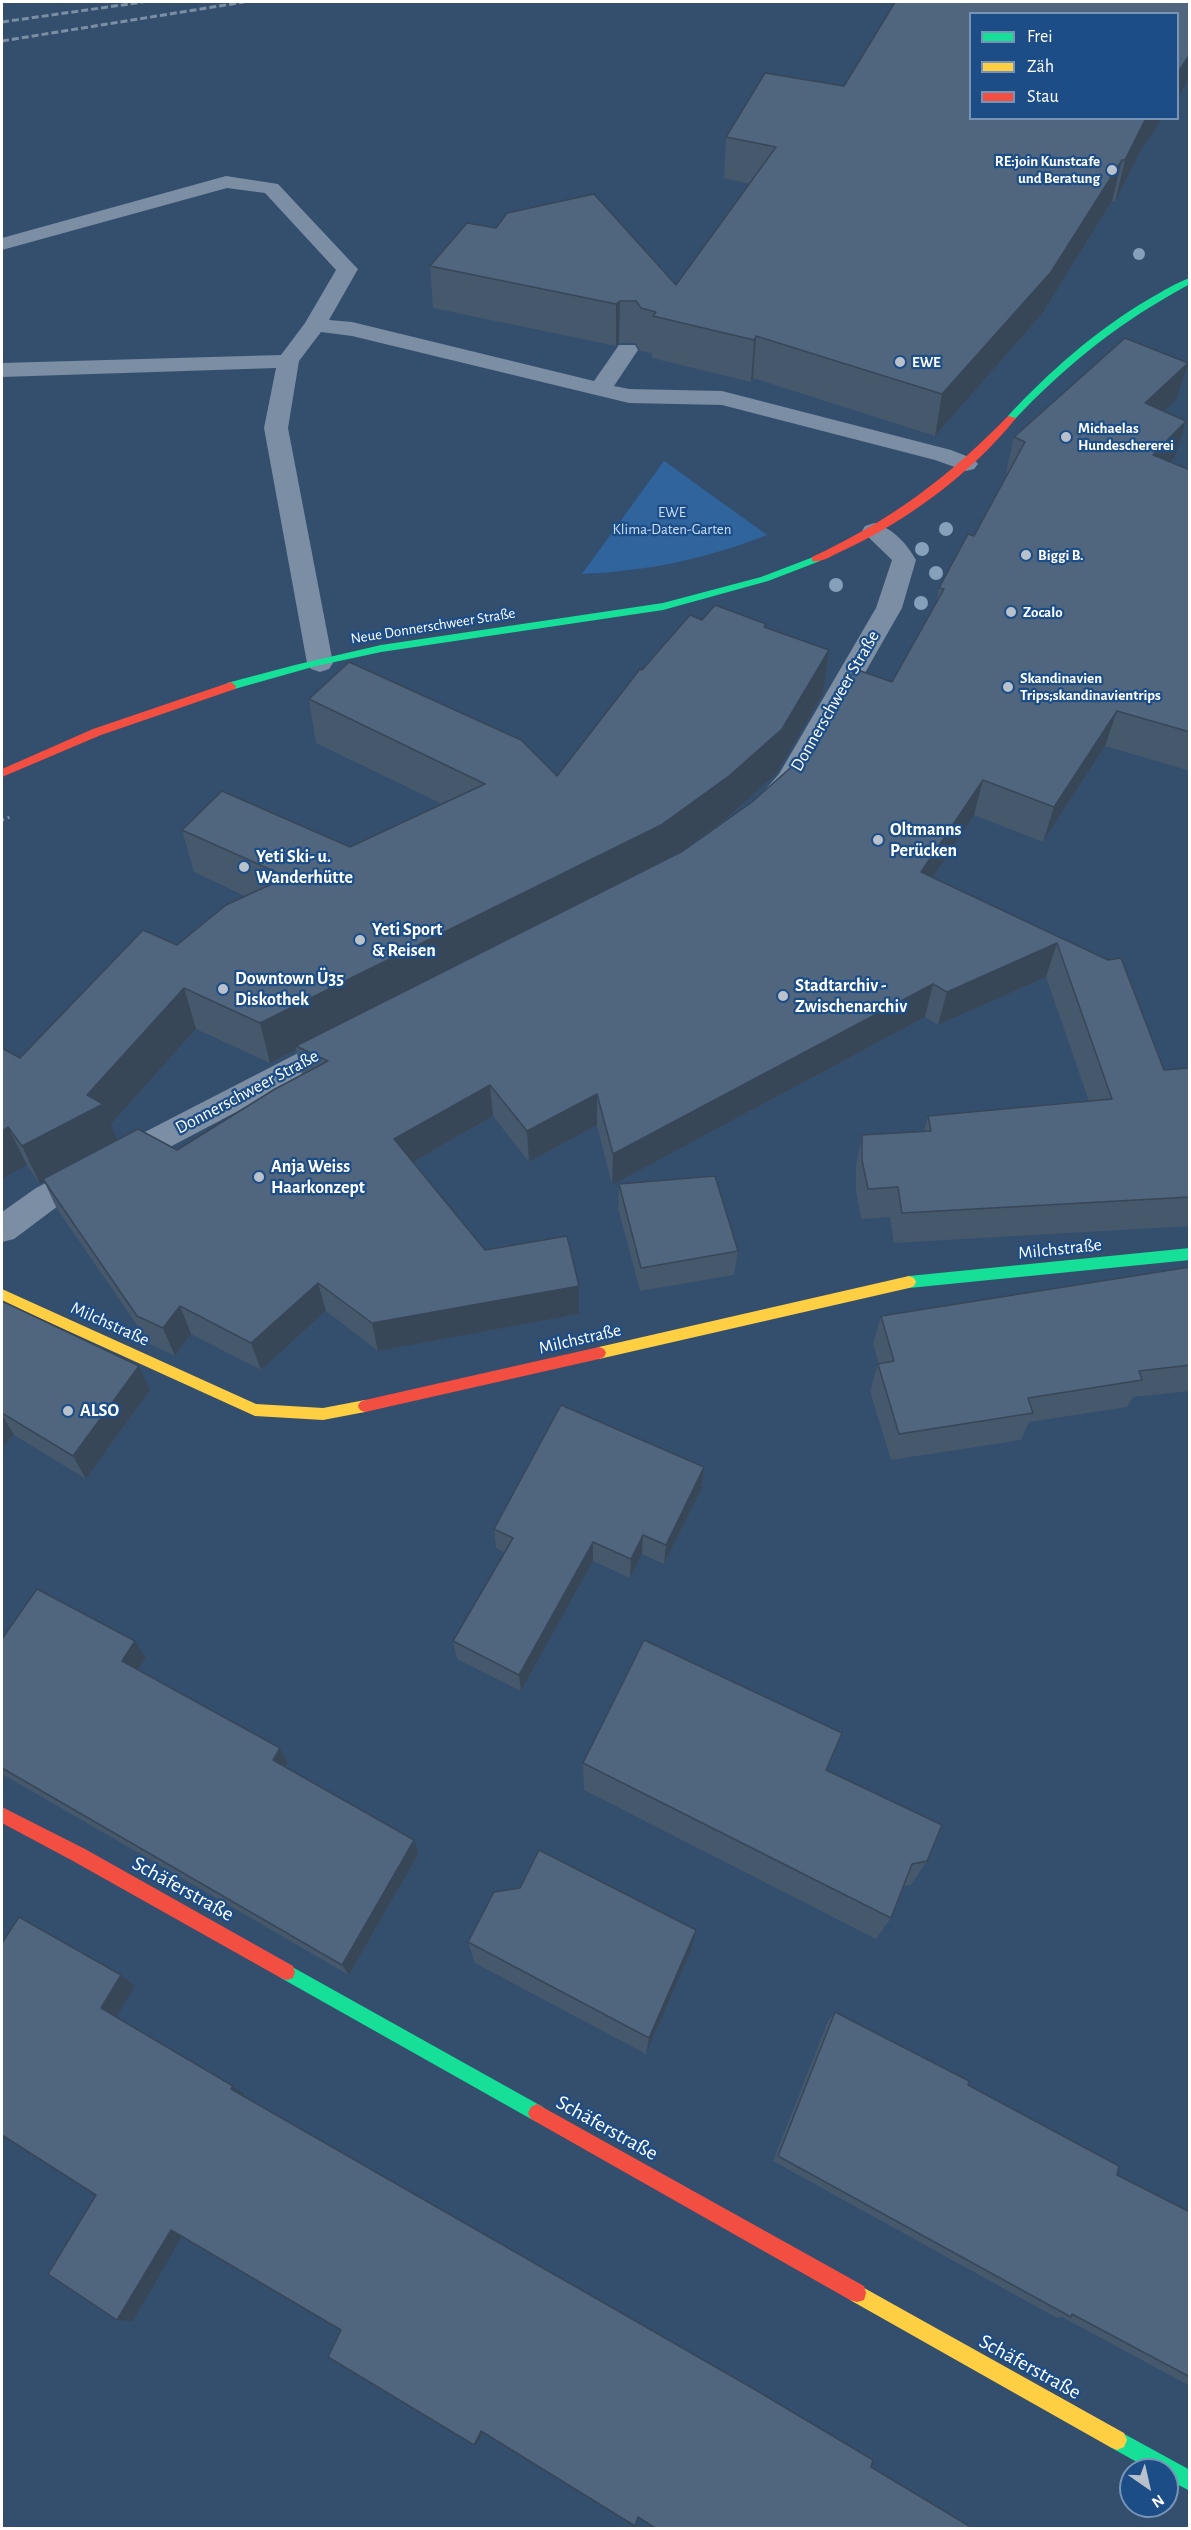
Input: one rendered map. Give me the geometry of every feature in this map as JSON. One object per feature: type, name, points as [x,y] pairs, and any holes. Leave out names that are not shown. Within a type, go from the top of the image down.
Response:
[{"type":"street","points":[[2,244],[226,182],[272,188],[347,269],[315,325],[288,361],[276,428],[320,663]]},
{"type":"street","points":[[874,531],[938,489],[966,464],[1082,347],[1139,307],[1190,280]]},
{"type":"street","points":[[315,325],[352,329],[629,396],[722,398],[927,450],[966,464]]},
{"type":"street","points":[[600,389],[627,350]]},
{"type":"street","points":[[2,370],[288,361]]},
{"type":"street","name":"Neue Donnerschweer Straße","points":[[2,773],[139,717],[239,685],[320,663],[399,646],[651,611],[697,601],[778,575],[874,531]]},
{"type":"street","name":"Donnerschweer Straße","points":[[754,812],[789,781],[889,608],[904,560],[898,550],[874,531]]},
{"type":"street","name":"Donnerschweer Straße","points":[[2,1229],[47,1197],[361,1033]]},
{"type":"street","name":"Milchstraße","points":[[2,1295],[255,1410],[323,1414],[392,1401],[895,1284],[1190,1254]]},
{"type":"street","name":"Schäferstraße","points":[[2,1815],[79,1855],[1190,2481]]},
{"type":"green space","name":"EWE Klima-Daten-Garten","points":[[664,461],[767,535],[722,551],[653,567],[582,574]]},
{"type":"building","points":[[895,2],[1190,2],[1190,54],[1179,70],[1179,12],[969,12],[969,120],[1145,120],[1125,160],[1122,160],[1051,272],[942,394],[756,336],[754,340],[653,316],[656,312],[641,308],[636,301],[620,301],[616,304],[430,266],[467,223],[496,228],[507,213],[594,194],[676,285],[776,147],[726,137],[765,73],[844,86]]},
{"type":"building","points":[[1125,338],[1188,363],[1145,403],[1186,421],[1153,455],[1190,470],[1190,732],[1117,711],[1054,807],[983,780],[921,872],[1108,960],[1121,958],[1164,1070],[1190,1068],[1190,1197],[902,1213],[898,1187],[868,1189],[862,1160],[862,1135],[931,1131],[928,1116],[1112,1099],[1057,943],[947,992],[933,984],[613,1154],[597,1094],[527,1131],[490,1085],[394,1139],[485,1250],[567,1236],[579,1286],[372,1323],[318,1283],[251,1343],[180,1306],[163,1328],[137,1316],[43,1179],[138,1129],[177,1150],[275,1089],[328,1061],[296,1046],[683,851],[752,802],[806,754],[855,669],[892,682],[944,589],[939,588],[968,534],[974,536],[1025,442],[1014,437]]},
{"type":"building","points":[[715,605],[766,624],[764,627],[829,650],[782,729],[729,776],[661,825],[260,1023],[184,988],[87,1095],[103,1104],[22,1146],[8,1127],[2,1131],[2,1048],[20,1058],[143,930],[177,945],[226,905],[287,877],[182,830],[222,791],[350,847],[485,784],[309,699],[349,662],[521,740],[557,776],[640,669],[642,670],[690,615],[702,620]]},
{"type":"building","points":[[715,1176],[738,1251],[641,1268],[619,1184]]},
{"type":"building","points":[[1190,1267],[1190,1365],[1139,1371],[1142,1380],[1028,1398],[1033,1413],[899,1434],[878,1364],[894,1361],[881,1316]]},
{"type":"building","name":"ALSO","points":[[2,1301],[139,1366],[73,1456],[2,1413]]},
{"type":"building","points":[[561,1405],[704,1467],[666,1545],[643,1535],[631,1559],[593,1542],[519,1675],[453,1641],[513,1538],[494,1529]]},
{"type":"building","points":[[37,1589],[135,1641],[122,1661],[280,1748],[273,1760],[414,1840],[342,1965],[2,1768],[2,1639]]},
{"type":"building","points":[[644,1640],[842,1733],[826,1770],[942,1825],[927,1861],[912,1864],[891,1918],[583,1763]]},
{"type":"building","points":[[539,1850],[696,1930],[649,2038],[468,1942],[494,1892],[520,1888]]},
{"type":"building","points":[[19,1917],[121,1975],[101,2008],[233,2086],[231,2089],[754,2389],[873,2460],[871,2467],[974,2529],[657,2529],[638,2517],[635,2526],[481,2431],[474,2445],[328,2357],[341,2330],[171,2230],[117,2320],[48,2274],[96,2195],[2,2135],[2,1943]]},
{"type":"building","points":[[835,2012],[969,2081],[968,2085],[1119,2166],[1117,2175],[1190,2212],[1190,2377],[1072,2314],[1071,2317],[778,2156]]},
{"type":"railway","points":[[2,22],[143,2]]},
{"type":"railway","points":[[2,41],[244,2]]},
{"type":"traffic: fast","points":[[1011,418],[1053,375],[1094,340],[1138,309],[1190,280]]},
{"type":"traffic: fast","points":[[231,686],[316,663],[381,649],[612,616],[663,606],[764,579],[816,559]]},
{"type":"traffic: fast","points":[[909,1282],[1190,1254]]},
{"type":"traffic: fast","points":[[287,1972],[537,2113]]},
{"type":"traffic: fast","points":[[1117,2440],[1190,2481]]},
{"type":"traffic: slow","points":[[599,1353],[909,1282]]},
{"type":"traffic: slow","points":[[2,1295],[255,1410],[323,1414],[365,1406]]},
{"type":"traffic: slow","points":[[857,2293],[1117,2440]]},
{"type":"traffic: jam","points":[[816,559],[872,531],[922,499],[967,462],[1011,418]]},
{"type":"traffic: jam","points":[[2,773],[97,732],[231,686]]},
{"type":"traffic: jam","points":[[365,1406],[599,1353]]},
{"type":"traffic: jam","points":[[2,1815],[79,1855],[287,1972]]},
{"type":"traffic: jam","points":[[537,2113],[857,2293]]},
{"type":"place","name":"RE:join Kunstcafe und Beratung","points":[[1112,170]]},
{"type":"place","name":"EWE","points":[[900,362]]},
{"type":"place","name":"Michaelas Hundeschererei","points":[[1066,437]]},
{"type":"place","name":"Biggi B.","points":[[1026,555]]},
{"type":"place","name":"Zocalo","points":[[1011,612]]},
{"type":"place","name":"Skandinavien Trips;skandinavientrips","points":[[1008,687]]},
{"type":"place","name":"Oltmanns Perücken","points":[[878,840]]},
{"type":"place","name":"Yeti Ski- u. Wanderhütte","points":[[244,867]]},
{"type":"place","name":"Yeti Sport & Reisen","points":[[360,940]]},
{"type":"place","name":"Downtown Ü35 Diskothek","points":[[223,989]]},
{"type":"place","name":"Stadtarchiv - Zwischenarchiv","points":[[783,996]]},
{"type":"place","name":"Anja Weiss Haarkonzept","points":[[259,1177]]},
{"type":"place","name":"ALSO","points":[[68,1411]]}]
